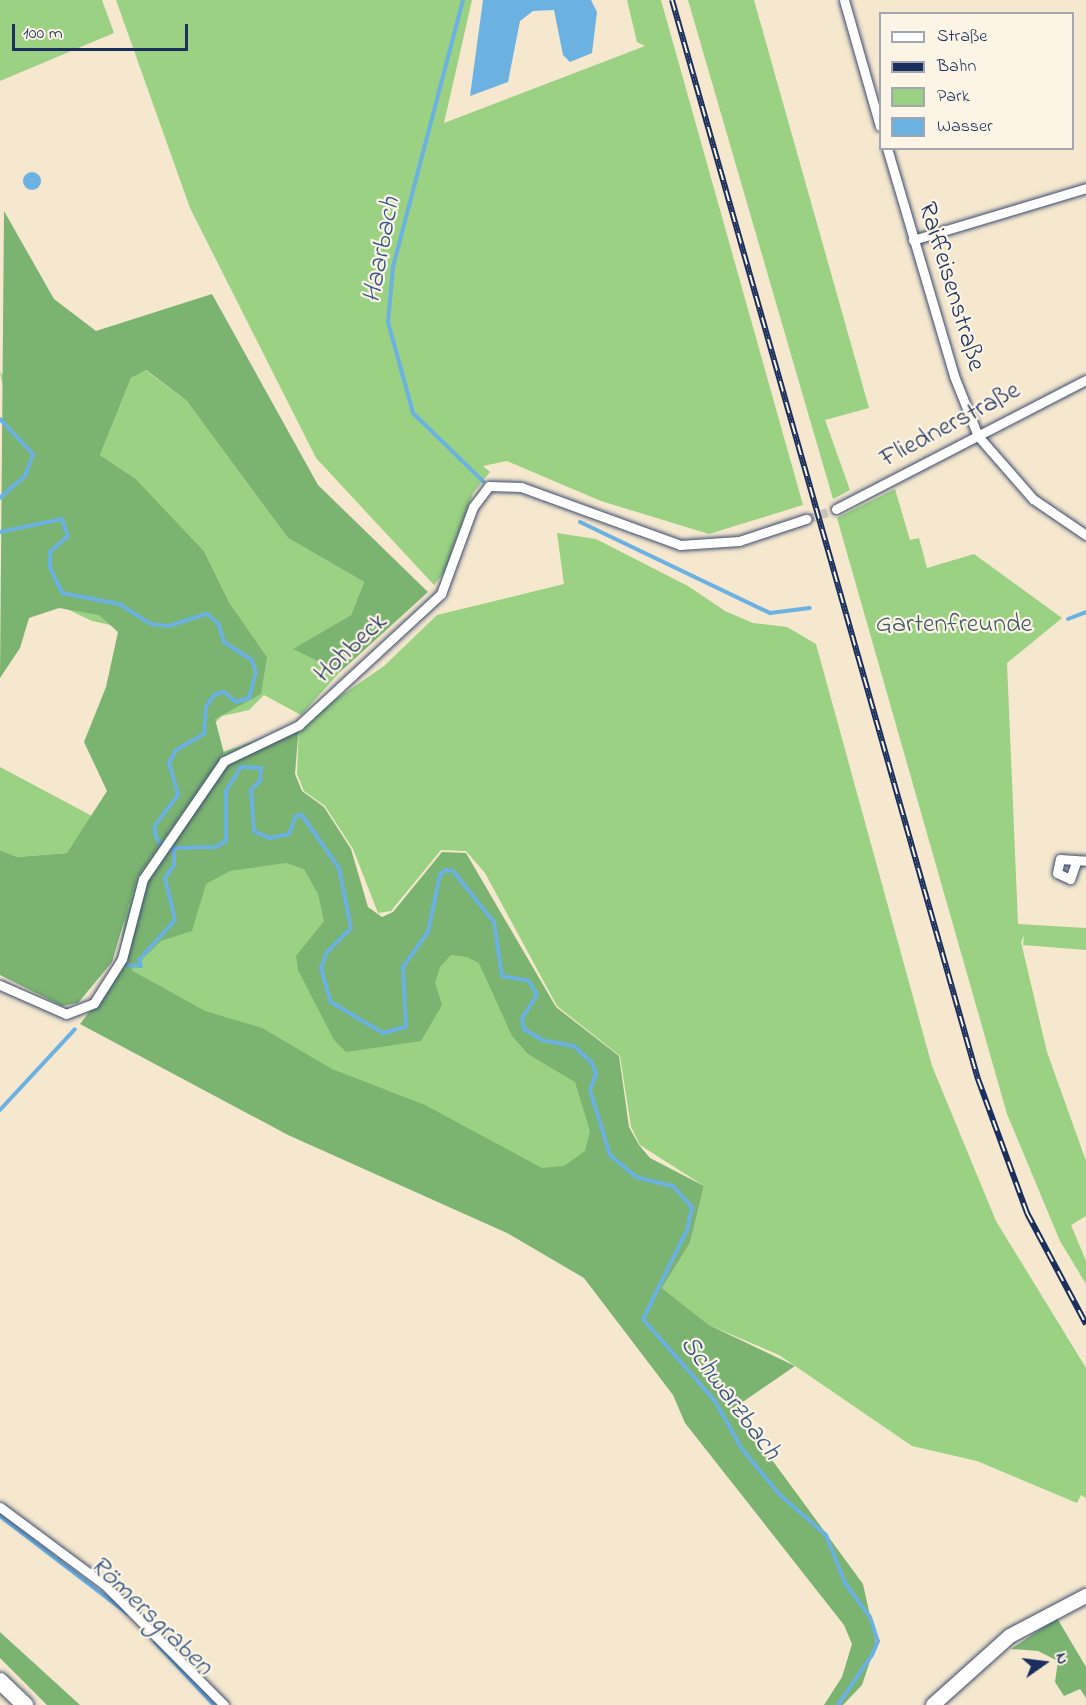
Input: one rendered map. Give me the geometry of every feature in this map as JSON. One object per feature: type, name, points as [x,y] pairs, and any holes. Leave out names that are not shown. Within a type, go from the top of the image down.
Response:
[{"type":"highway","points":[[0,1681],[25,1705]]},
{"type":"street","points":[[844,0],[879,122]]},
{"type":"street","name":"Raiffeisenstraße","points":[[888,150],[954,376],[978,436],[1033,500],[1086,535]]},
{"type":"street","points":[[913,240],[1086,188]]},
{"type":"street","name":"Fliednerstraße","points":[[836,509],[1086,380]]},
{"type":"street","name":"Hohbeck","points":[[0,985],[66,1014],[94,1003],[122,959],[143,879],[157,854],[225,760],[299,725],[441,594],[473,507],[489,486],[521,487],[688,546],[739,542],[806,519]]},
{"type":"street","points":[[1076,862],[1086,861]]},
{"type":"street","points":[[0,1507],[111,1591],[224,1705]]},
{"type":"street","points":[[933,1705],[1010,1636],[1086,1596]]},
{"type":"green space","points":[[0,0],[102,0],[114,33],[0,81]]},
{"type":"green space","points":[[116,0],[472,0],[444,123],[645,46],[637,42],[627,0],[661,0],[803,505],[709,534],[601,501],[507,461],[483,466],[490,472],[473,493],[445,571],[434,585],[316,458],[190,208]]},
{"type":"green space","points":[[688,0],[754,0],[869,408],[825,420],[850,490],[833,499]]},
{"type":"green space","points":[[4,211],[54,299],[96,331],[212,294],[318,485],[428,592],[340,672],[293,649],[351,615],[364,582],[288,538],[186,400],[146,370],[131,378],[100,455],[136,479],[204,551],[229,602],[267,657],[261,694],[215,719],[224,753],[137,877],[112,962],[78,1003],[62,1006],[0,975],[0,850],[17,857],[67,853],[107,791],[84,742],[106,687],[118,632],[99,615],[59,608],[29,618],[20,648],[0,678]]},
{"type":"green space","points":[[145,370],[186,400],[288,538],[364,582],[351,615],[294,649],[340,672],[301,715],[264,695],[249,710],[222,716],[214,724],[217,754],[262,738],[364,956],[439,863],[610,1113],[680,1232],[117,974],[143,779],[148,633],[92,621],[50,601],[0,372],[267,657],[229,602],[204,551],[136,479],[100,455],[131,378]]},
{"type":"green space","name":"Gartenfreunde","points":[[895,489],[910,540],[919,538],[927,568],[974,554],[1062,618],[1007,663],[1018,924],[1086,928],[1086,950],[1023,945],[1024,935],[1021,942],[1047,1052],[1086,1161],[1086,1216],[1071,1225],[1086,1261],[1086,1284],[1060,1241],[1007,1114],[837,518]]},
{"type":"green space","points":[[557,533],[596,539],[688,586],[725,611],[753,623],[787,627],[816,644],[932,1066],[996,1221],[1086,1368],[1086,1498],[1081,1495],[1077,1503],[977,1461],[912,1446],[779,1355],[709,1325],[662,1288],[690,1243],[704,1186],[640,1145],[631,1127],[620,1056],[557,1006],[485,873],[466,851],[441,850],[391,911],[378,913],[353,849],[325,806],[304,791],[297,774],[299,725],[384,666],[437,615],[564,584]]},
{"type":"green space","points":[[299,725],[295,774],[302,791],[324,807],[351,849],[368,907],[382,917],[393,912],[442,852],[466,853],[556,1007],[619,1056],[629,1127],[639,1145],[650,1158],[704,1186],[690,1243],[662,1288],[709,1325],[795,1366],[734,1408],[863,1584],[876,1643],[862,1685],[843,1705],[824,1705],[842,1677],[852,1644],[844,1625],[685,1423],[673,1395],[584,1278],[507,1233],[288,1135],[80,1024],[123,968],[143,879],[224,761]],"holes":[[[286,863],[304,869],[318,894],[324,921],[296,956],[298,970],[334,1040],[346,1052],[421,1041],[442,1005],[435,983],[440,967],[451,955],[467,957],[479,963],[512,1036],[528,1054],[575,1082],[590,1131],[585,1151],[564,1166],[542,1168],[425,1105],[332,1069],[262,1028],[205,1011],[131,970],[161,941],[192,931],[206,884],[230,871]]]},
{"type":"green space","points":[[0,767],[92,816],[67,853],[17,857],[0,850]]},
{"type":"green space","points":[[1057,1618],[1086,1667],[1086,1698],[1080,1689],[1064,1696],[1055,1682],[1058,1661],[1038,1651],[1011,1649]]},
{"type":"green space","points":[[0,1632],[80,1705],[47,1705],[0,1658]]},
{"type":"water","points":[[483,0],[591,0],[597,12],[592,53],[570,62],[563,55],[554,10],[533,11],[520,21],[508,82],[470,96]]},
{"type":"water","points":[[32,172],[38,175],[41,181],[38,187],[32,190],[26,187],[23,181],[26,175]]},
{"type":"waterway","name":"Haarbach","points":[[463,0],[393,267],[388,322],[413,413],[483,481]]},
{"type":"waterway","name":"Schwarzbach","points":[[0,419],[33,454],[25,476],[0,498]]},
{"type":"waterway","name":"Schwarzbach","points":[[0,532],[62,519],[68,536],[50,552],[50,567],[62,593],[119,604],[151,624],[169,626],[207,614],[218,623],[224,642],[252,660],[256,672],[249,698],[236,702],[224,692],[215,694],[206,707],[204,734],[176,750],[169,763],[178,795],[155,825],[155,834],[160,844],[171,848],[216,847],[226,841],[226,791],[241,767],[261,768],[260,781],[251,790],[254,831],[269,838],[289,834],[296,816],[302,815],[339,868],[351,928],[327,952],[321,968],[331,1002],[383,1033],[406,1027],[403,967],[428,932],[440,875],[445,870],[453,871],[494,922],[502,976],[529,981],[537,995],[522,1018],[524,1029],[542,1040],[574,1046],[592,1063],[596,1074],[590,1090],[610,1155],[636,1177],[673,1186],[692,1207],[687,1230],[643,1319],[715,1401],[742,1449],[780,1495],[826,1535],[845,1583],[870,1617],[878,1641],[872,1655],[838,1705]]},
{"type":"waterway","name":"Haarbach","points":[[580,522],[770,613],[810,608]]},
{"type":"waterway","name":"Haarbach","points":[[1068,619],[1086,612]]},
{"type":"waterway","name":"Römersgraben","points":[[128,965],[141,966],[139,960],[175,920],[165,878],[174,865],[174,847]]},
{"type":"waterway","name":"Römersgraben","points":[[0,1110],[75,1029]]},
{"type":"waterway","name":"Römersgraben","points":[[0,1516],[127,1613]]},
{"type":"waterway","name":"Römersgraben","points":[[155,1642],[214,1705]]},
{"type":"tunnel","points":[[806,519],[836,509]]},
{"type":"railway","points":[[672,0],[978,1079],[1027,1213],[1086,1324]]}]
